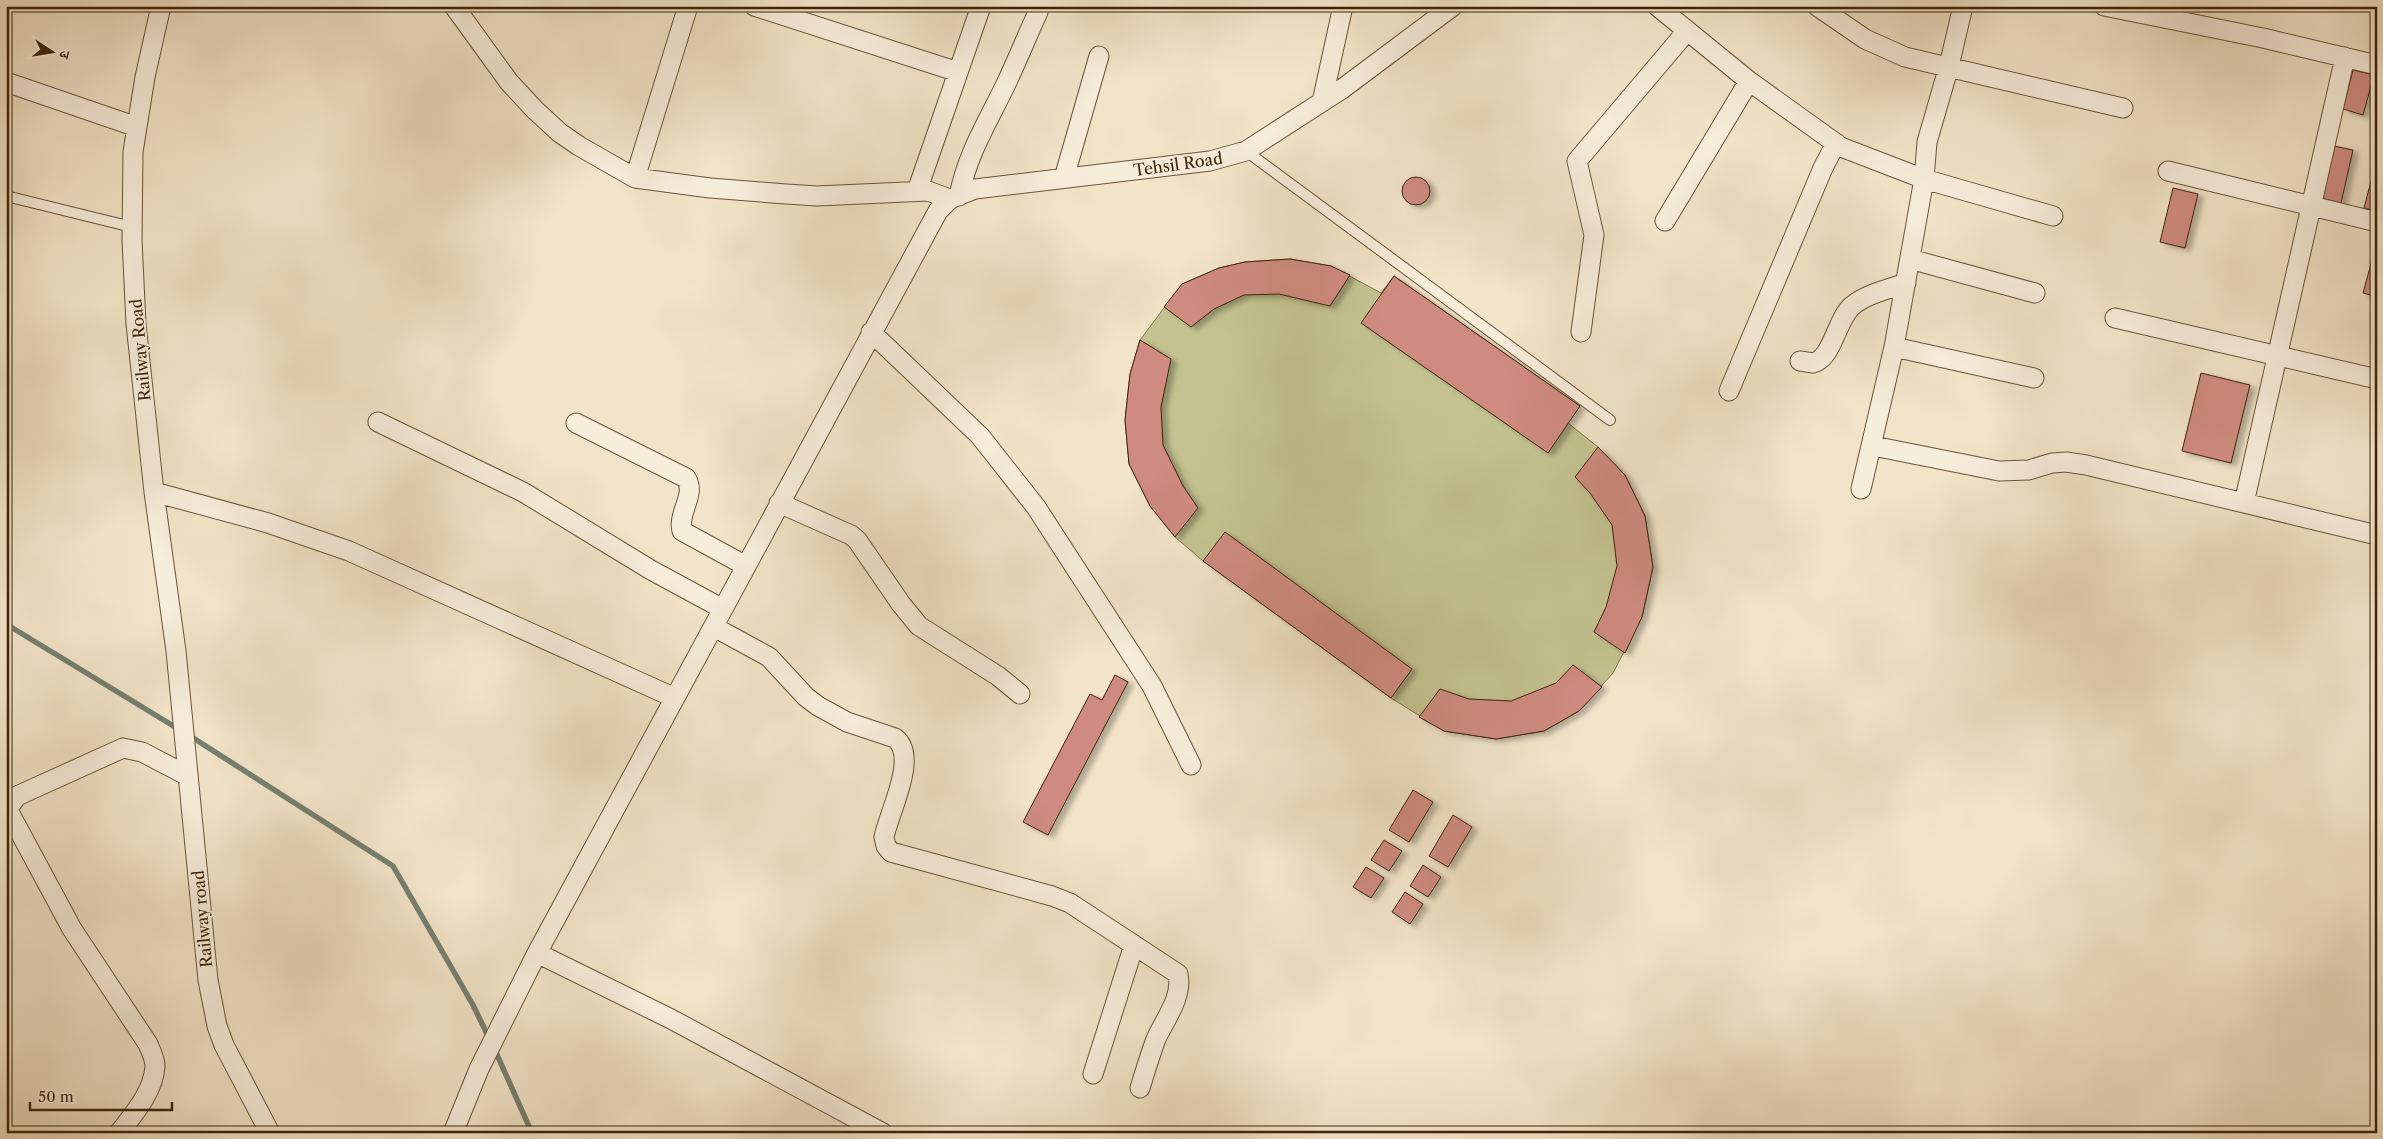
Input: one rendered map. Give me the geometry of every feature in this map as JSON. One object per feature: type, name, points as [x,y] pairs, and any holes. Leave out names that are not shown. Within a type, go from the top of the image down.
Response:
[{"type":"street","name":"Railway Road","points":[[161,6],[133,152],[132,227],[136,324],[154,492],[176,651],[179,694]]},
{"type":"street","points":[[454,6],[491,59],[535,110],[560,133],[635,178],[710,188],[817,196],[917,191],[955,197]]},
{"type":"street","points":[[635,178],[688,6]]},
{"type":"street","points":[[754,6],[958,72]]},
{"type":"street","points":[[917,191],[981,6]]},
{"type":"street","points":[[1322,102],[1343,6]]},
{"type":"street","name":"Tehsil Road","points":[[955,197],[975,188],[1210,161],[1246,151],[1385,59],[1453,6]]},
{"type":"street","points":[[1657,6],[1749,81],[1836,143],[1857,154],[1924,179],[2053,216]]},
{"type":"street","points":[[1817,6],[1865,39],[1905,57],[2123,108]]},
{"type":"street","points":[[1862,489],[1873,446],[1906,283],[1924,179],[1927,142],[1949,66],[1963,6]]},
{"type":"street","points":[[2104,6],[2263,38],[2377,65]]},
{"type":"street","points":[[453,1133],[478,1069],[534,958],[931,222],[955,197],[979,134],[1004,87],[1038,12]]},
{"type":"street","points":[[1582,332],[1594,235],[1577,161],[1687,31]]},
{"type":"street","points":[[1064,178],[1099,56]]},
{"type":"street","points":[[2244,503],[2345,57]]},
{"type":"street","points":[[1665,221],[1749,81]]},
{"type":"street","points":[[6,82],[137,126]]},
{"type":"street","points":[[1729,391],[1820,176],[1836,143]]},
{"type":"street","points":[[2168,171],[2377,222]]},
{"type":"street","points":[[1910,259],[2034,293]]},
{"type":"street","points":[[1800,361],[1813,363],[1824,357],[1841,320],[1852,306],[1906,283]]},
{"type":"street","points":[[2115,318],[2277,354],[2377,379]]},
{"type":"street","points":[[871,332],[980,436],[1036,507],[1152,686],[1191,764]]},
{"type":"street","points":[[1894,347],[2034,378]]},
{"type":"street","points":[[378,422],[523,492],[651,570],[723,609]]},
{"type":"street","points":[[576,423],[686,478],[690,483],[690,490],[681,518],[682,531],[746,566]]},
{"type":"street","points":[[1873,446],[1999,471],[2029,470],[2052,462],[2079,464],[2377,535]]},
{"type":"street","points":[[154,492],[268,523],[349,551],[675,698]]},
{"type":"street","points":[[779,504],[851,535],[857,540],[900,604],[919,626],[998,676],[1020,694]]},
{"type":"street","points":[[714,627],[769,656],[806,697],[818,706],[847,722],[895,738],[902,743],[906,755],[904,769],[884,837],[886,846],[891,852],[1052,896],[1088,913],[1178,974],[1180,984],[1178,994],[1156,1040],[1140,1088]]},
{"type":"street","name":"Railway road","points":[[179,694],[208,980],[216,1026],[270,1133]]},
{"type":"street","points":[[119,1133],[139,1107],[152,1080],[154,1066],[152,1055],[148,1044],[72,929],[9,812],[9,806],[17,796],[122,748],[142,752],[187,769]]},
{"type":"street","points":[[1093,1074],[1134,945]]},
{"type":"street","points":[[534,958],[672,1020],[883,1133]]},
{"type":"lane","points":[[1246,151],[1610,420]]},
{"type":"lane","points":[[6,196],[132,227]]},
{"type":"shaded area","points":[[1290,259],[1331,266],[1381,293],[1394,276],[1580,406],[1568,423],[1598,447],[1625,475],[1645,516],[1653,567],[1642,617],[1613,673],[1579,711],[1544,731],[1496,739],[1444,731],[1391,698],[1203,561],[1175,537],[1150,506],[1129,464],[1125,420],[1130,374],[1140,340],[1182,284],[1219,268],[1245,262]]},
{"type":"building","points":[[2353,70],[2374,75],[2363,115],[2343,109]]},
{"type":"building","points":[[2334,146],[2353,150],[2341,203],[2321,198]]},
{"type":"building","points":[[2377,158],[2377,211],[2364,208]]},
{"type":"building","points":[[1416,177],[1426,181],[1430,191],[1426,201],[1416,205],[1406,201],[1402,191],[1406,181]]},
{"type":"building","points":[[2173,188],[2198,194],[2185,248],[2160,242]]},
{"type":"building","points":[[2377,242],[2377,297],[2363,293]]},
{"type":"building","points":[[1290,259],[1331,266],[1350,275],[1330,306],[1279,294],[1244,295],[1214,309],[1191,327],[1164,307],[1182,284],[1219,268],[1245,262]]},
{"type":"building","points":[[1394,276],[1580,406],[1548,453],[1361,323]]},
{"type":"building","points":[[1140,340],[1171,359],[1161,407],[1163,445],[1183,486],[1198,508],[1175,537],[1150,506],[1129,464],[1125,420],[1130,374]]},
{"type":"building","points":[[2201,373],[2250,385],[2231,463],[2182,451]]},
{"type":"building","points":[[1598,447],[1625,475],[1645,516],[1653,567],[1642,617],[1625,653],[1594,632],[1606,607],[1617,566],[1612,525],[1590,493],[1575,477]]},
{"type":"building","points":[[1225,532],[1412,669],[1391,698],[1203,561]]},
{"type":"building","points":[[1573,665],[1602,687],[1579,711],[1544,731],[1496,739],[1444,731],[1419,717],[1440,689],[1469,699],[1511,701],[1556,683]]},
{"type":"building","points":[[1115,675],[1128,682],[1048,835],[1023,822],[1090,694],[1102,700]]},
{"type":"building","points":[[1413,790],[1433,802],[1409,842],[1389,830]]},
{"type":"building","points":[[1453,815],[1472,827],[1448,867],[1429,856]]},
{"type":"building","points":[[1384,840],[1402,851],[1389,871],[1371,860]]},
{"type":"building","points":[[1423,865],[1441,877],[1428,897],[1410,886]]},
{"type":"building","points":[[1366,867],[1384,878],[1371,898],[1353,887]]},
{"type":"building","points":[[1405,892],[1423,904],[1410,924],[1392,912]]},
{"type":"waterway","points":[[6,624],[180,730]]},
{"type":"waterway","points":[[187,734],[393,866],[473,1005],[490,1040]]},
{"type":"waterway","points":[[494,1048],[532,1133]]}]
